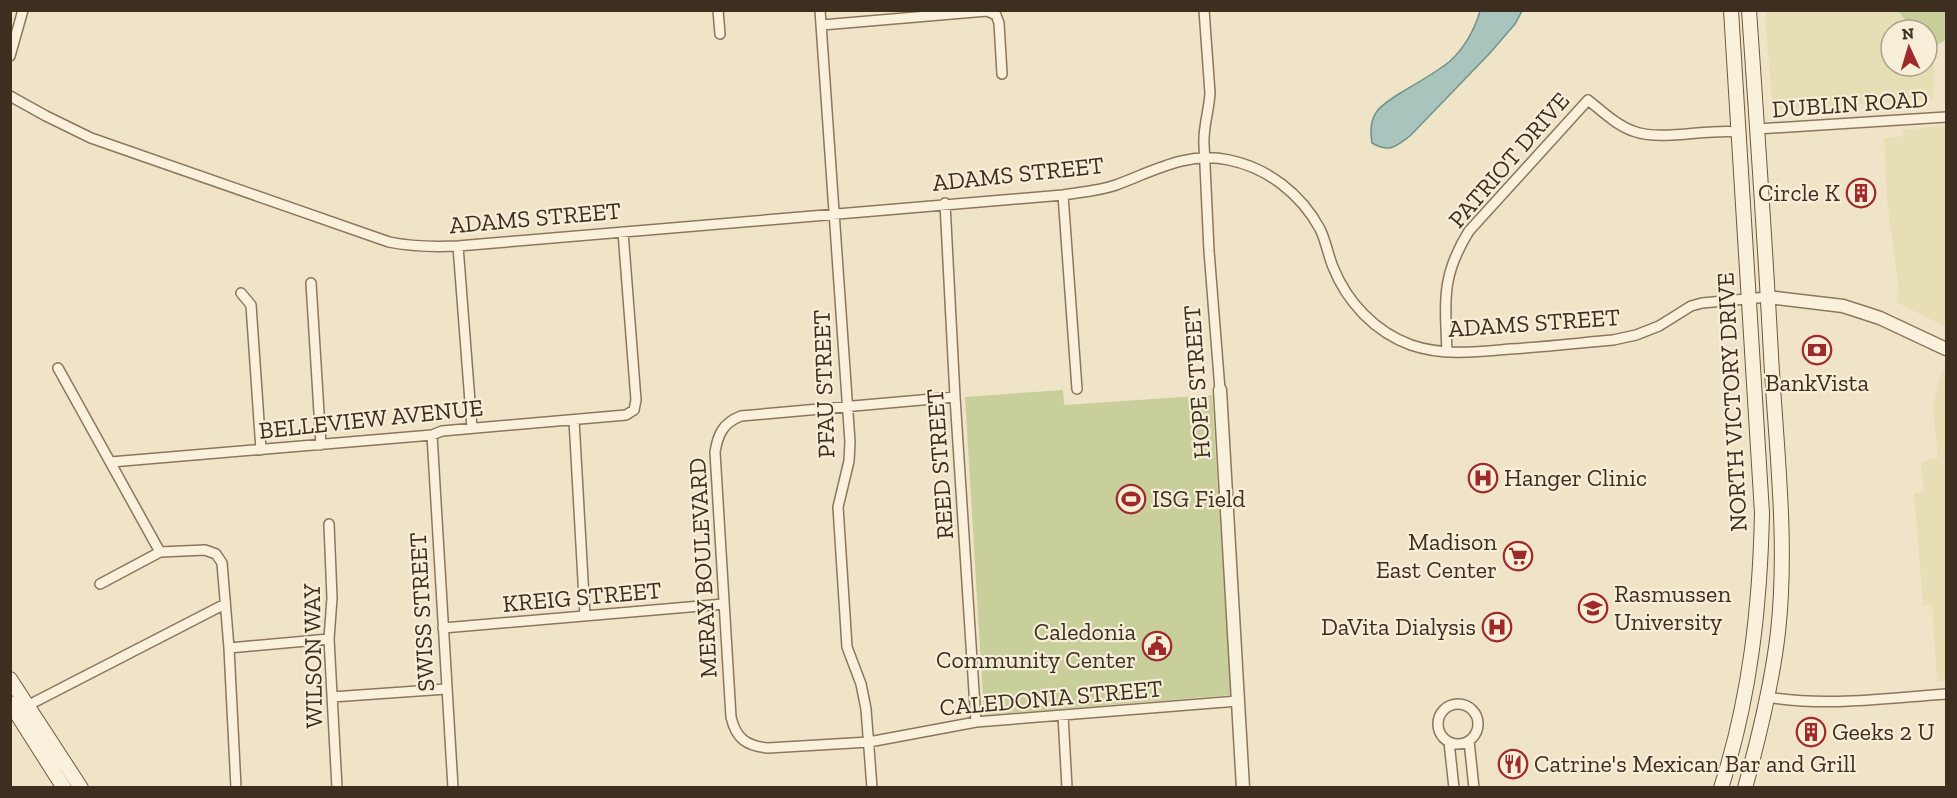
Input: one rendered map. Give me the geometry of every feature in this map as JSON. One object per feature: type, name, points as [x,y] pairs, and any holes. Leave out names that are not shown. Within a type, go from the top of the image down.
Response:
[{"type":"main road","name":"NORTH VICTORY DRIVE","points":[[1721,788],[1741,720],[1749,678],[1760,564],[1762,513],[1731,10]]},
{"type":"main road","name":"NORTH VICTORY DRIVE","points":[[1745,788],[1758,743],[1775,652],[1782,571],[1768,297],[1749,10]]},
{"type":"main road","points":[[1760,564],[1767,566],[1775,580],[1775,652]]},
{"type":"main road","points":[[10,678],[18,707],[64,788]]},
{"type":"main road","points":[[18,707],[81,788]]},
{"type":"main road","points":[[1752,788],[1758,743]]},
{"type":"street","points":[[10,56],[23,10]]},
{"type":"street","points":[[718,10],[720,34]]},
{"type":"street","name":"PFAU STREET","points":[[820,10],[849,405],[849,460],[838,507],[848,647],[861,684],[866,709],[872,788]]},
{"type":"street","name":"HOPE STREET","points":[[1204,10],[1210,93],[1203,131],[1209,251],[1220,390],[1244,788]]},
{"type":"street","points":[[822,25],[987,11],[996,15],[999,23],[1002,74]]},
{"type":"street","name":"ADAMS STREET","points":[[10,96],[91,138],[389,242],[425,248],[1063,195],[1093,191],[1115,185],[1179,160],[1205,157],[1229,160],[1255,168],[1280,182],[1297,196],[1311,213],[1321,231],[1346,292],[1362,313],[1379,329],[1410,345],[1447,352],[1613,340],[1636,335],[1659,326],[1691,306],[1768,297],[1843,306],[1880,318],[1947,349]]},
{"type":"street","name":"DUBLIN ROAD","points":[[1588,100],[1620,125],[1634,132],[1651,135],[1726,130],[1739,132]]},
{"type":"street","name":"PATRIOT DRIVE","points":[[1447,352],[1445,301],[1448,274],[1456,251],[1469,231],[1588,100]]},
{"type":"street","name":"DUBLIN ROAD","points":[[1756,129],[1947,117]]},
{"type":"street","points":[[1063,195],[1077,389]]},
{"type":"street","name":"REED STREET","points":[[945,203],[976,722]]},
{"type":"street","name":"BELLEVIEW AVENUE","points":[[111,462],[432,435],[442,431],[626,415],[634,410],[636,400],[624,232]]},
{"type":"street","points":[[458,246],[472,428]]},
{"type":"street","points":[[311,283],[321,445]]},
{"type":"street","points":[[241,293],[251,305],[261,450]]},
{"type":"street","points":[[58,368],[160,552]]},
{"type":"street","name":"MERAY BOULEVARD","points":[[869,742],[754,747],[743,740],[734,729],[731,717],[715,452],[717,441],[728,422],[741,416],[955,397]]},
{"type":"street","points":[[574,420],[585,616]]},
{"type":"street","name":"SWISS STREET","points":[[432,435],[453,788]]},
{"type":"street","name":"WILSON WAY","points":[[328,524],[332,598],[329,639],[337,788]]},
{"type":"street","points":[[100,584],[160,552],[205,550],[216,554],[222,563],[236,788]]},
{"type":"street","points":[[18,707],[225,604]]},
{"type":"street","name":"KREIG STREET","points":[[443,628],[724,604]]},
{"type":"street","points":[[229,648],[329,639]]},
{"type":"street","points":[[332,697],[446,689]]},
{"type":"street","points":[[1767,697],[1796,702],[1820,702],[1947,694]]},
{"type":"street","name":"CALEDONIA STREET","points":[[869,742],[976,722],[1238,701]]},
{"type":"street","points":[[1469,741],[1459,744],[1449,742],[1438,730],[1438,719],[1444,708],[1455,704],[1468,706],[1476,715],[1478,727],[1469,741],[1474,788]]},
{"type":"street","points":[[1063,715],[1067,788]]},
{"type":"street","points":[[1449,742],[1454,788]]},
{"type":"shaded area","points":[[1768,11],[1898,11],[1904,18],[1879,18],[1879,78],[1934,78],[1933,100],[1773,110],[1765,17]]},
{"type":"shaded area","points":[[1946,127],[1946,327],[1896,302],[1899,291],[1887,200],[1884,138],[1903,136],[1903,130]]},
{"type":"shaded area","points":[[1946,371],[1946,681],[1937,682],[1932,605],[1923,605],[1914,493],[1924,493],[1921,462],[1938,458],[1933,407],[1939,379]]},
{"type":"green space","points":[[1898,11],[1946,11],[1946,40],[1939,44],[1939,18],[1904,18]]},
{"type":"green space","name":"ISG Field","points":[[1063,390],[1064,405],[1212,395],[1231,695],[984,715],[965,397]]},
{"type":"water","points":[[1480,11],[1522,11],[1515,24],[1490,53],[1410,136],[1388,148],[1372,143],[1371,125],[1376,112],[1387,102],[1449,62],[1468,38]]},
{"type":"place","name":"Circle K","points":[[1861,193]]},
{"type":"place","name":"BankVista","points":[[1817,350]]},
{"type":"place","name":"Hanger Clinic","points":[[1483,478]]},
{"type":"place","name":"ISG Field","points":[[1131,499]]},
{"type":"place","name":"Madison East Center","points":[[1518,556]]},
{"type":"place","name":"Rasmussen University","points":[[1593,608]]},
{"type":"place","name":"DaVita Dialysis","points":[[1497,627]]},
{"type":"place","name":"Caledonia Community Center","points":[[1157,646]]},
{"type":"place","name":"Geeks 2 U","points":[[1811,732]]},
{"type":"place","name":"Catrine's Mexican Bar and Grill","points":[[1513,764]]}]
